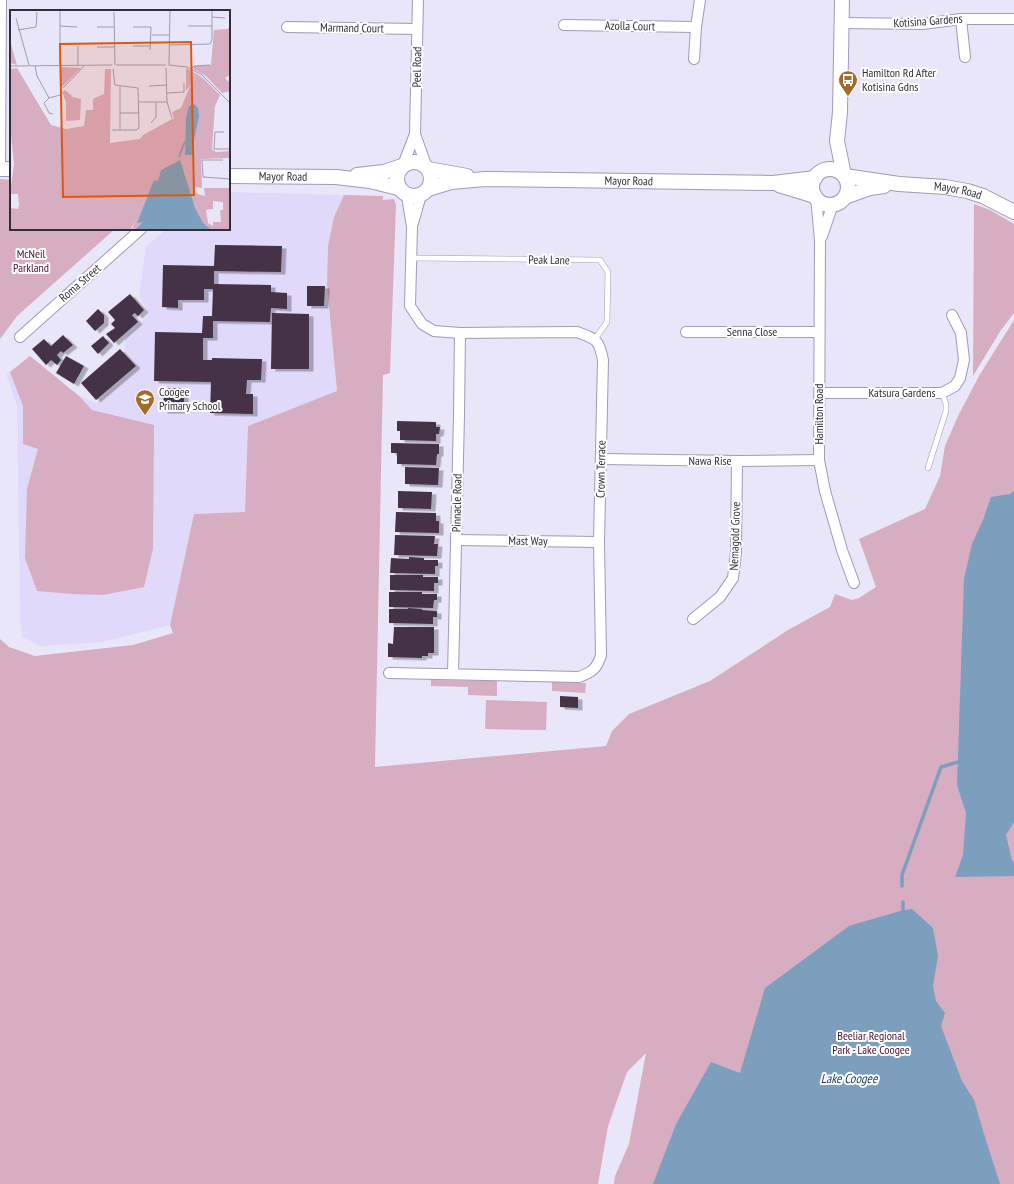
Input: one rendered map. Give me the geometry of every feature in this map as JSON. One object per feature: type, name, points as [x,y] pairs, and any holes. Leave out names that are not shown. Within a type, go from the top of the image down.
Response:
[{"type":"main road","points":[[837,141],[844,176],[847,181],[848,192],[839,201],[824,203],[816,197],[813,190],[813,184],[830,160],[837,141],[840,112],[842,0]]},
{"type":"main road","points":[[411,162],[420,163],[428,169],[431,179],[414,192],[396,180],[397,173],[402,166],[411,162]]},
{"type":"main road","name":"Mayor Road","points":[[336,177],[384,172],[402,166]]},
{"type":"main road","name":"Mayor Road","points":[[428,169],[485,179]]},
{"type":"main road","points":[[820,174],[834,170],[844,176]]},
{"type":"main road","name":"Mayor Road","points":[[230,176],[336,177],[370,181],[414,192],[451,182],[485,179],[773,183],[820,174]]},
{"type":"main road","name":"Mayor Road","points":[[844,176],[899,184],[945,187],[983,196],[1013,210]]},
{"type":"main road","name":"Mayor Road","points":[[773,183],[816,197]]},
{"type":"main road","name":"Mayor Road","points":[[839,201],[870,188],[899,184]]},
{"type":"street","points":[[0,169],[1,0]]},
{"type":"street","name":"Peel Road","points":[[418,0],[416,134],[428,169]]},
{"type":"street","points":[[694,59],[696,27],[700,0]]},
{"type":"street","points":[[961,19],[965,57]]},
{"type":"street","name":"Kotisina Gardens","points":[[842,23],[922,24],[961,19],[1014,19]]},
{"type":"street","name":"Azolla Court","points":[[564,25],[696,27]]},
{"type":"street","name":"Marmand Court","points":[[287,27],[417,29]]},
{"type":"street","name":"Peel Road","points":[[402,166],[416,134]]},
{"type":"street","points":[[414,192],[410,306],[422,324],[434,331],[577,332],[594,339]]},
{"type":"street","name":"Hamilton Road","points":[[816,197],[820,240],[819,460],[825,491],[842,550],[854,583]]},
{"type":"street","name":"Hamilton Road","points":[[820,240],[839,201]]},
{"type":"street","name":"Roma Street","points":[[20,336],[140,230]]},
{"type":"street","name":"Katsura Gardens","points":[[820,393],[942,393],[955,386],[960,378],[964,360],[962,333],[952,315]]},
{"type":"street","name":"Pinnacle Road","points":[[453,674],[460,332]]},
{"type":"street","name":"Senna Close","points":[[686,332],[819,332]]},
{"type":"street","name":"Crown Terrace","points":[[389,673],[579,677],[591,672],[598,664],[601,655],[600,542],[603,360],[601,348],[594,339]]},
{"type":"street","name":"Nawa Rise","points":[[602,459],[737,461],[819,460]]},
{"type":"street","name":"Nemagold Grove","points":[[693,619],[720,597],[733,578],[736,552],[737,461]]},
{"type":"street","name":"Mast Way","points":[[456,540],[600,542]]},
{"type":"lane","name":"Peak Lane","points":[[412,258],[600,260],[608,272],[607,322],[594,339]]},
{"type":"lane","points":[[928,468],[946,411],[946,404],[942,393]]},
{"type":"shaded area","name":"Coogee Primary School","points":[[230,192],[344,195],[334,217],[328,246],[327,285],[337,392],[248,426],[245,512],[194,514],[170,625],[103,642],[41,646],[22,637],[20,618],[17,406],[6,374],[30,356],[79,396],[97,403],[138,365],[124,349],[126,337],[147,317],[147,309],[139,296],[146,247],[165,230],[230,230]]},
{"type":"green space","name":"McNeil Parkland","points":[[0,179],[10,180],[10,230],[114,230],[17,316],[0,339]]},
{"type":"green space","name":"Beeliar Regional Park - Lake Coogee","points":[[344,195],[383,196],[383,200],[394,199],[396,205],[390,373],[383,375],[375,767],[606,746],[612,731],[629,714],[710,681],[788,630],[830,607],[835,594],[852,600],[859,598],[876,587],[859,539],[925,509],[940,476],[945,446],[958,416],[979,376],[1014,320],[1014,1184],[614,1184],[615,1176],[629,1144],[646,1053],[627,1072],[608,1126],[598,1184],[0,1184],[0,639],[9,647],[35,656],[133,645],[173,633],[170,625],[194,514],[245,512],[248,426],[337,391],[327,285],[328,246],[334,217]]},
{"type":"green space","points":[[974,204],[990,210],[1014,224],[1014,313],[1001,330],[973,376]]},
{"type":"green space","points":[[30,356],[79,396],[92,410],[154,425],[153,549],[144,587],[103,595],[37,591],[25,558],[27,489],[38,449],[23,444],[23,406],[10,372]]},
{"type":"green space","points":[[431,680],[497,681],[497,696],[468,695],[468,687],[431,686]]},
{"type":"green space","points":[[552,682],[586,683],[585,693],[552,691]]},
{"type":"green space","points":[[486,700],[547,702],[546,730],[485,729]]},
{"type":"water","points":[[1014,491],[1014,822],[1006,835],[1014,863],[1014,876],[955,877],[963,855],[966,813],[957,785],[964,579],[972,544],[983,520],[991,497],[1010,494]]},
{"type":"water","name":"Lake Coogee","points":[[912,909],[933,928],[938,956],[933,986],[936,1001],[945,1013],[941,1026],[962,1081],[974,1100],[1000,1184],[653,1184],[676,1124],[711,1062],[740,1073],[765,988],[849,926]]},
{"type":"building","points":[[215,245],[282,246],[281,272],[214,271],[214,284],[271,285],[271,292],[287,293],[287,309],[271,308],[270,322],[213,321],[213,338],[203,338],[203,360],[212,360],[212,358],[262,359],[261,380],[247,380],[246,394],[253,394],[253,414],[210,413],[211,382],[154,381],[155,332],[202,333],[203,316],[212,316],[213,289],[204,289],[204,300],[178,300],[178,308],[162,307],[163,265],[214,266]]},
{"type":"building","points":[[307,286],[325,286],[324,306],[307,306]]},
{"type":"building","points":[[130,294],[144,310],[138,316],[135,313],[132,315],[138,322],[114,343],[106,334],[115,328],[111,324],[115,320],[108,312]]},
{"type":"building","points":[[98,309],[104,315],[104,323],[95,331],[86,321]]},
{"type":"building","points":[[272,313],[309,314],[309,369],[271,369]]},
{"type":"building","points":[[63,335],[73,345],[63,353],[61,351],[57,355],[61,360],[57,365],[51,360],[46,365],[32,349],[44,339],[51,346]]},
{"type":"building","points":[[103,336],[109,343],[98,354],[91,346]]},
{"type":"building","points":[[120,349],[136,366],[96,400],[81,383]]},
{"type":"building","points":[[66,356],[84,366],[74,384],[56,373]]},
{"type":"building","points":[[164,388],[184,388],[184,411],[163,411]]},
{"type":"building","points":[[397,421],[436,422],[436,427],[440,427],[439,434],[436,434],[436,441],[400,440],[400,431],[397,431]]},
{"type":"building","points":[[391,443],[439,444],[439,454],[437,454],[436,465],[397,464],[397,453],[391,453]]},
{"type":"building","points":[[405,467],[439,468],[438,485],[405,484]]},
{"type":"building","points":[[398,491],[432,492],[431,509],[398,508]]},
{"type":"building","points":[[396,512],[436,513],[436,521],[439,521],[439,533],[395,532]]},
{"type":"building","points":[[395,535],[435,536],[434,544],[438,544],[437,556],[394,555]]},
{"type":"building","points":[[409,557],[424,558],[424,560],[438,560],[438,566],[435,566],[435,574],[390,573],[391,558],[409,559]]},
{"type":"building","points":[[390,575],[423,575],[423,577],[438,577],[438,583],[434,583],[434,591],[390,590]]},
{"type":"building","points":[[389,592],[422,592],[422,594],[437,594],[437,600],[434,600],[433,608],[389,607]]},
{"type":"building","points":[[408,608],[437,611],[437,617],[433,617],[433,624],[389,623],[389,609]]},
{"type":"building","points":[[394,627],[434,627],[434,653],[428,653],[428,656],[422,656],[422,658],[388,657],[388,643],[393,644]]},
{"type":"building","points":[[560,696],[578,697],[578,708],[560,707]]},
{"type":"waterway","points":[[902,886],[902,875],[941,767],[958,762]]},
{"type":"waterway","points":[[903,902],[903,910]]},
{"type":"place","name":"Hamilton Rd After Kotisina Gdns","points":[[848,97]]},
{"type":"place","name":"Coogee Primary School","points":[[145,416]]}]
